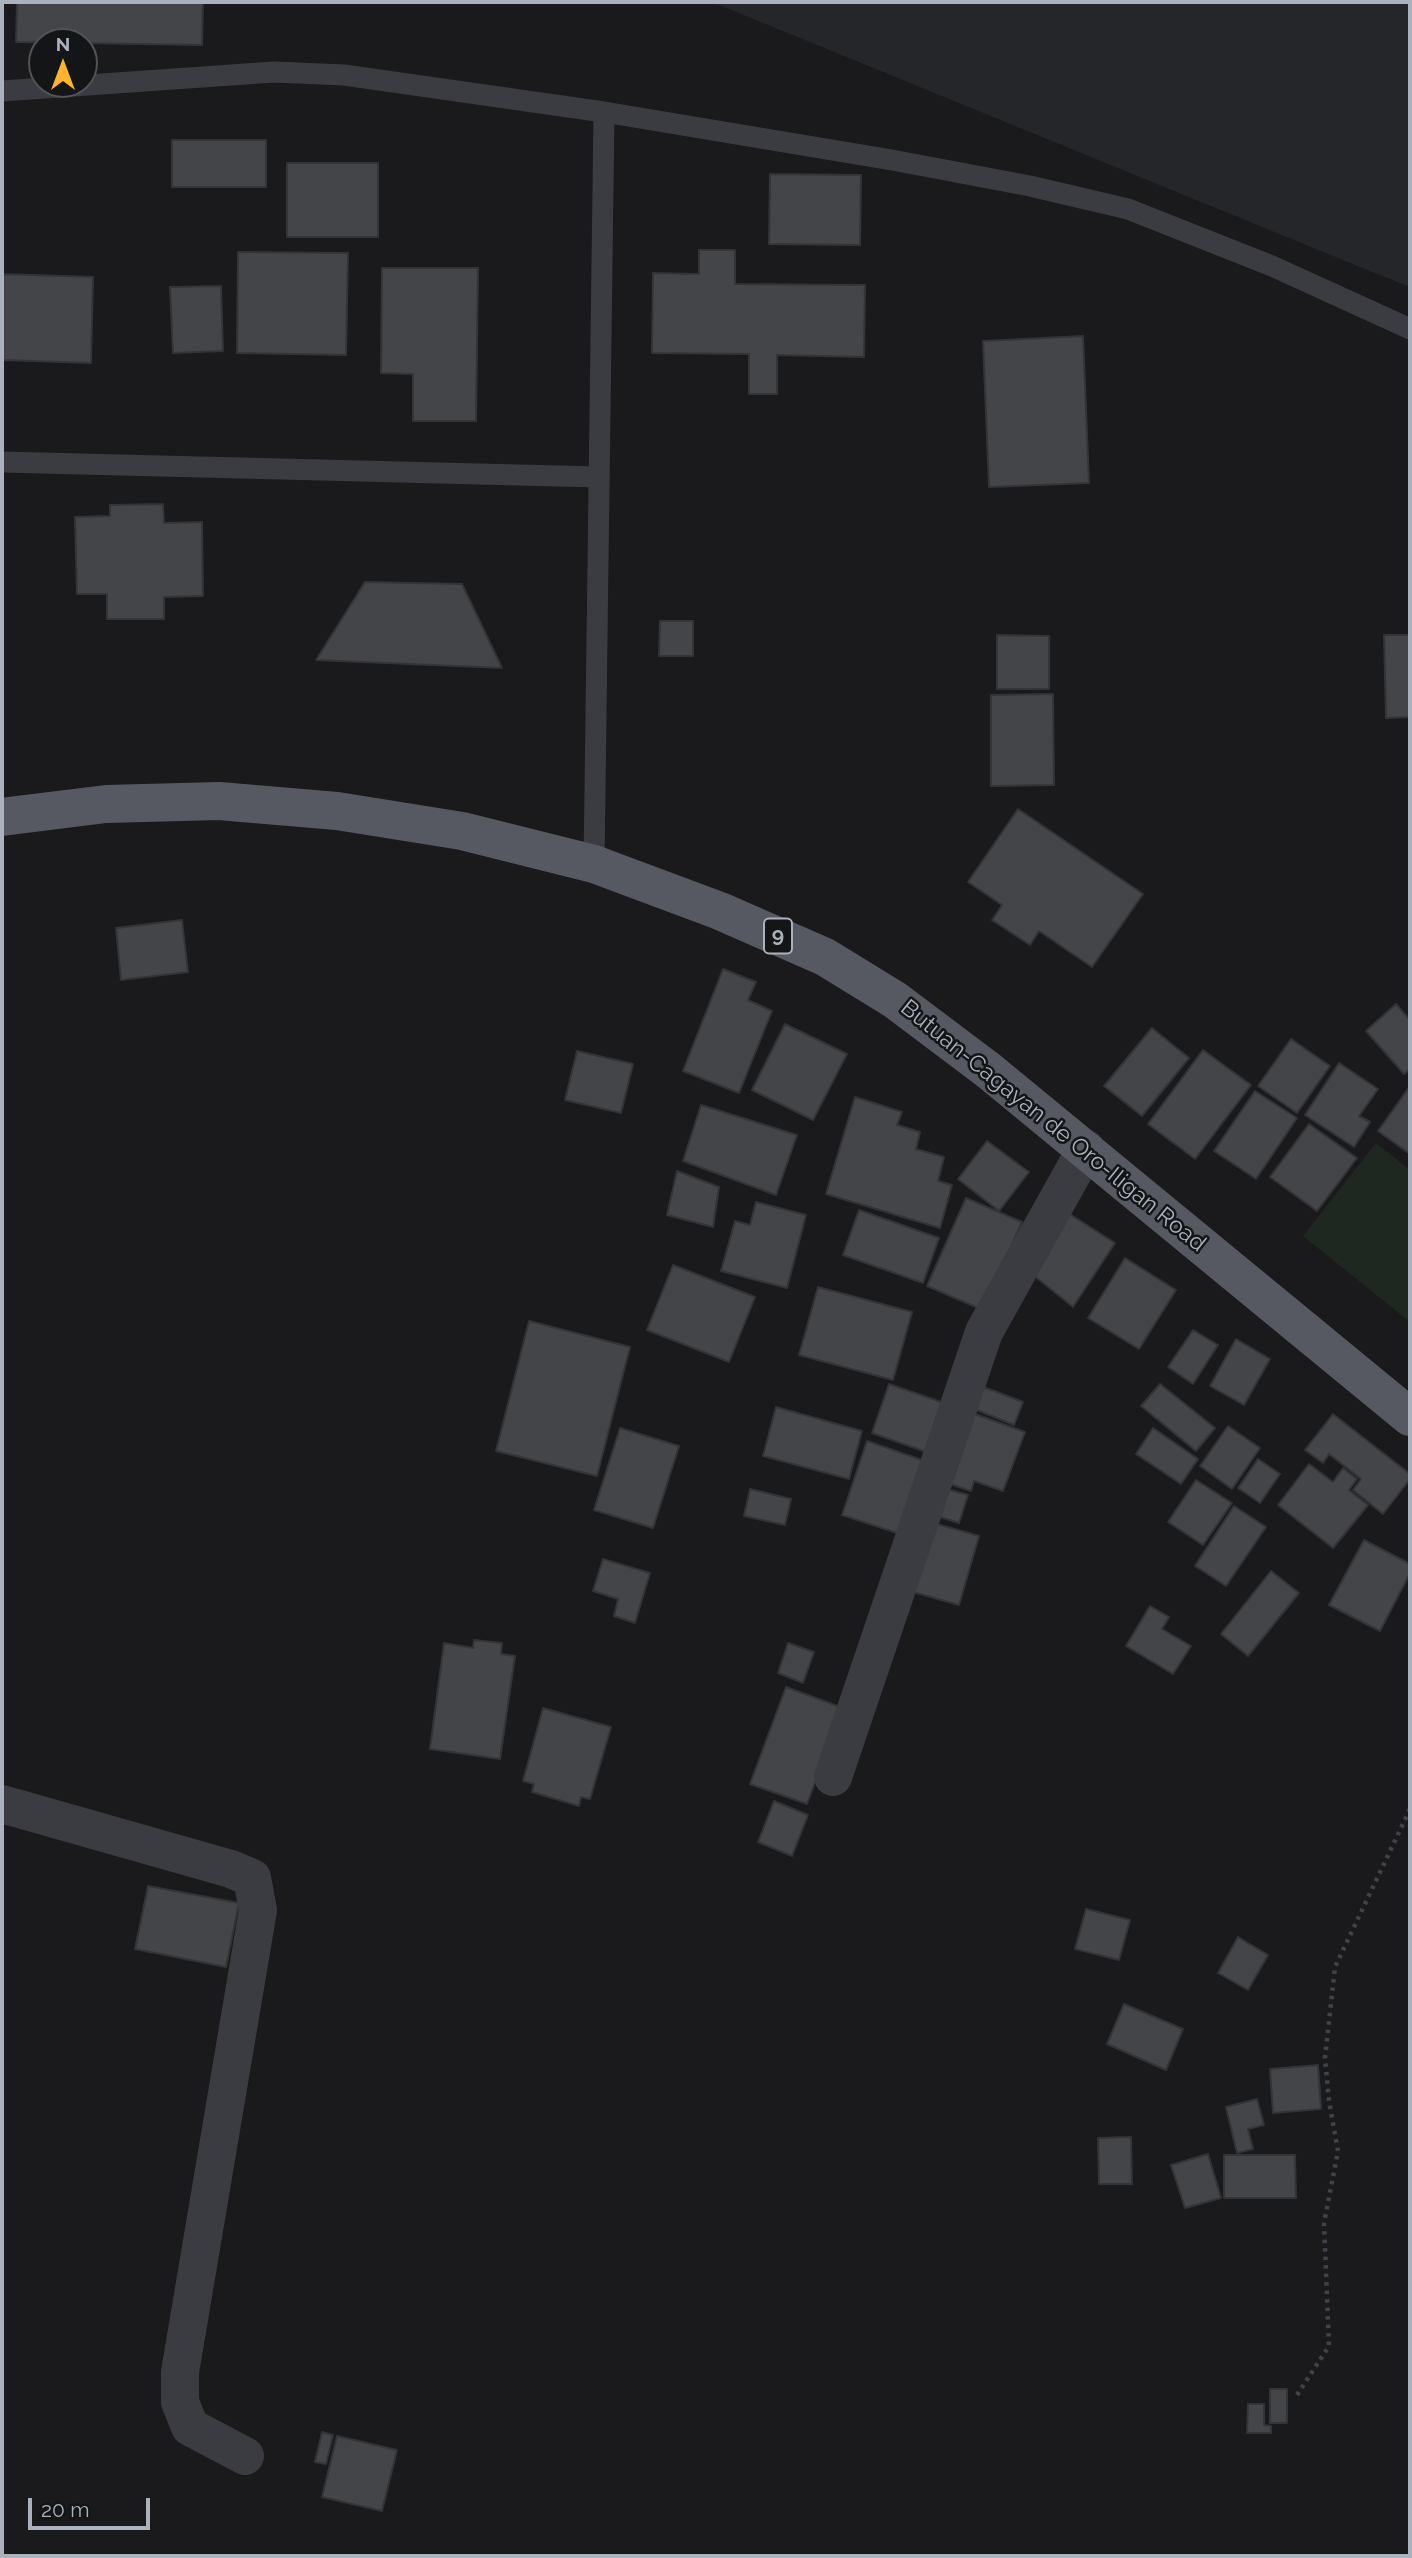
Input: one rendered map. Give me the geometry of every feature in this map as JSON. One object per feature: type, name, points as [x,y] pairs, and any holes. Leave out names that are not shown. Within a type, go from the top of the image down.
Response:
[{"type":"main road","name":"Butuan-Cagayan de Oro-Iligan Road","points":[[2,817],[106,804],[219,801],[337,811],[462,831],[594,864],[720,911],[825,957],[895,1000],[1086,1149],[1410,1417]]},
{"type":"street","points":[[833,1777],[984,1332],[1086,1149]]},
{"type":"street","points":[[2,1804],[231,1869],[252,1878],[258,1910],[180,2372],[180,2402],[190,2427],[245,2456]]},
{"type":"lane","points":[[2,91],[274,72],[344,75],[604,112],[905,162],[1030,186],[1128,209],[1272,266],[1410,329]]},
{"type":"lane","points":[[594,864],[604,112]]},
{"type":"lane","points":[[2,462],[599,477]]},
{"type":"path","points":[[1297,2395],[1329,2347],[1324,2223],[1338,2151],[1325,2058],[1335,1967],[1410,1810]]},
{"type":"shaded area","points":[[712,2],[1410,2],[1410,287],[1360,267]]},
{"type":"shaded area","points":[[1376,1143],[1410,1170],[1410,1322],[1303,1236]]},
{"type":"building","points":[[17,2],[203,2],[202,45],[98,43],[98,28],[28,28],[28,42],[16,42]]},
{"type":"building","points":[[172,140],[266,140],[266,187],[172,187]]},
{"type":"building","points":[[287,163],[378,163],[378,237],[287,237]]},
{"type":"building","points":[[770,174],[861,175],[860,245],[769,244]]},
{"type":"building","points":[[699,250],[735,250],[735,284],[865,285],[864,357],[777,355],[777,394],[749,394],[749,354],[652,353],[653,273],[699,274]]},
{"type":"building","points":[[238,252],[348,253],[346,355],[237,353]]},
{"type":"building","points":[[382,268],[478,268],[476,421],[413,421],[413,374],[381,373]]},
{"type":"building","points":[[2,274],[93,277],[91,363],[2,360]]},
{"type":"building","points":[[221,286],[223,351],[173,353],[170,287]]},
{"type":"building","points":[[1083,336],[1089,483],[989,487],[983,341]]},
{"type":"building","points":[[163,504],[164,523],[202,522],[203,596],[164,597],[164,619],[107,619],[107,594],[77,594],[75,517],[110,516],[110,505]]},
{"type":"building","points":[[365,582],[462,584],[502,668],[316,660]]},
{"type":"building","points":[[660,621],[693,621],[693,656],[659,656]]},
{"type":"building","points":[[997,635],[1049,636],[1049,689],[997,689]]},
{"type":"building","points":[[1384,635],[1410,635],[1410,717],[1386,718]]},
{"type":"building","points":[[1053,694],[1054,785],[991,786],[991,695]]},
{"type":"building","points":[[1018,809],[1143,894],[1092,967],[1039,931],[1030,945],[992,920],[1002,905],[968,882]]},
{"type":"building","points":[[182,920],[188,972],[121,980],[116,928]]},
{"type":"building","points":[[723,969],[756,982],[748,1000],[772,1011],[739,1093],[683,1071]]},
{"type":"building","points":[[1396,1004],[1410,1020],[1410,1069],[1404,1074],[1366,1031]]},
{"type":"building","points":[[785,1024],[847,1054],[813,1120],[752,1090]]},
{"type":"building","points":[[1152,1028],[1189,1058],[1142,1116],[1104,1086]]},
{"type":"building","points":[[1291,1039],[1330,1066],[1297,1113],[1258,1086]]},
{"type":"building","points":[[1203,1050],[1251,1085],[1195,1159],[1148,1124]]},
{"type":"building","points":[[577,1051],[633,1064],[621,1113],[565,1100]]},
{"type":"building","points":[[1339,1063],[1378,1089],[1359,1116],[1370,1122],[1354,1147],[1305,1115]]},
{"type":"building","points":[[1410,1086],[1410,1154],[1378,1131]]},
{"type":"building","points":[[1255,1091],[1297,1118],[1256,1179],[1214,1151]]},
{"type":"building","points":[[855,1097],[902,1112],[897,1125],[920,1132],[916,1149],[944,1157],[938,1181],[952,1185],[940,1228],[826,1194]]},
{"type":"building","points":[[701,1105],[797,1135],[776,1195],[683,1161]]},
{"type":"building","points":[[1309,1124],[1357,1158],[1317,1211],[1270,1177]]},
{"type":"building","points":[[987,1141],[1029,1172],[999,1211],[958,1179]]},
{"type":"building","points":[[677,1171],[719,1187],[713,1227],[667,1215]]},
{"type":"building","points":[[966,1198],[1022,1222],[983,1310],[927,1286]]},
{"type":"building","points":[[756,1202],[806,1215],[787,1288],[721,1271],[735,1221],[750,1225]]},
{"type":"building","points":[[859,1210],[939,1238],[923,1283],[843,1255]]},
{"type":"building","points":[[1068,1213],[1115,1243],[1073,1307],[1032,1274]]},
{"type":"building","points":[[1125,1258],[1176,1290],[1139,1349],[1088,1318]]},
{"type":"building","points":[[673,1265],[755,1297],[729,1362],[647,1330]]},
{"type":"building","points":[[818,1287],[912,1312],[893,1380],[799,1355]]},
{"type":"building","points":[[529,1321],[630,1347],[597,1476],[496,1451]]},
{"type":"building","points":[[1193,1330],[1218,1345],[1193,1384],[1168,1367]]},
{"type":"building","points":[[1236,1339],[1270,1359],[1244,1405],[1210,1386]]},
{"type":"building","points":[[889,1384],[950,1405],[932,1454],[872,1433]]},
{"type":"building","points":[[976,1384],[1023,1402],[1014,1425],[967,1406]]},
{"type":"building","points":[[1160,1384],[1215,1428],[1196,1451],[1141,1406]]},
{"type":"building","points":[[776,1407],[862,1431],[849,1479],[763,1456]]},
{"type":"building","points":[[964,1410],[1025,1432],[1003,1491],[974,1481],[971,1491],[938,1480]]},
{"type":"building","points":[[1333,1414],[1410,1474],[1410,1479],[1383,1514],[1353,1490],[1361,1479],[1329,1454],[1323,1463],[1305,1450]]},
{"type":"building","points":[[1228,1426],[1260,1448],[1232,1489],[1200,1466]]},
{"type":"building","points":[[620,1428],[679,1446],[653,1528],[594,1510]]},
{"type":"building","points":[[1153,1428],[1198,1459],[1181,1484],[1136,1454]]},
{"type":"building","points":[[867,1441],[922,1460],[897,1533],[842,1515]]},
{"type":"building","points":[[1258,1459],[1280,1474],[1260,1503],[1238,1488]]},
{"type":"building","points":[[1309,1464],[1333,1482],[1343,1468],[1357,1479],[1349,1490],[1368,1505],[1333,1548],[1278,1505]]},
{"type":"building","points":[[1196,1480],[1232,1503],[1203,1545],[1168,1522]]},
{"type":"building","points":[[937,1486],[968,1495],[959,1523],[928,1513]]},
{"type":"building","points":[[750,1489],[791,1499],[785,1525],[744,1516]]},
{"type":"building","points":[[1234,1506],[1266,1527],[1226,1586],[1195,1566]]},
{"type":"building","points":[[926,1521],[979,1536],[959,1605],[906,1590]]},
{"type":"building","points":[[1364,1540],[1410,1564],[1410,1573],[1380,1631],[1329,1605]]},
{"type":"building","points":[[603,1559],[650,1573],[635,1623],[614,1616],[618,1599],[593,1591]]},
{"type":"building","points":[[1271,1571],[1299,1593],[1248,1656],[1221,1634]]},
{"type":"building","points":[[1150,1606],[1169,1617],[1162,1629],[1191,1646],[1173,1674],[1126,1646]]},
{"type":"building","points":[[474,1640],[502,1643],[501,1654],[515,1656],[500,1759],[430,1749],[444,1643],[473,1648]]},
{"type":"building","points":[[788,1643],[814,1652],[803,1683],[778,1673]]},
{"type":"building","points":[[786,1687],[843,1708],[807,1804],[750,1784]]},
{"type":"building","points":[[543,1708],[611,1727],[590,1799],[581,1797],[579,1806],[532,1792],[534,1784],[523,1781]]},
{"type":"building","points":[[774,1801],[808,1815],[792,1856],[758,1842]]},
{"type":"building","points":[[148,1886],[239,1903],[226,1967],[135,1949]]},
{"type":"building","points":[[1086,1909],[1130,1920],[1119,1960],[1075,1949]]},
{"type":"building","points":[[1238,1937],[1268,1955],[1248,1990],[1218,1973]]},
{"type":"building","points":[[1124,2004],[1183,2029],[1166,2070],[1107,2044]]},
{"type":"building","points":[[1318,2065],[1321,2109],[1273,2113],[1270,2069]]},
{"type":"building","points":[[1257,2099],[1264,2125],[1248,2129],[1253,2149],[1237,2153],[1226,2107]]},
{"type":"building","points":[[1131,2137],[1132,2184],[1099,2184],[1098,2138]]},
{"type":"building","points":[[1208,2154],[1221,2198],[1185,2208],[1171,2165]]},
{"type":"building","points":[[1224,2155],[1295,2155],[1296,2198],[1224,2198]]},
{"type":"building","points":[[1270,2389],[1287,2389],[1287,2423],[1270,2423]]},
{"type":"building","points":[[1248,2404],[1264,2404],[1264,2425],[1271,2426],[1271,2433],[1247,2433]]},
{"type":"building","points":[[322,2432],[333,2435],[326,2464],[315,2462]]},
{"type":"building","points":[[337,2436],[397,2450],[382,2511],[322,2497]]}]
